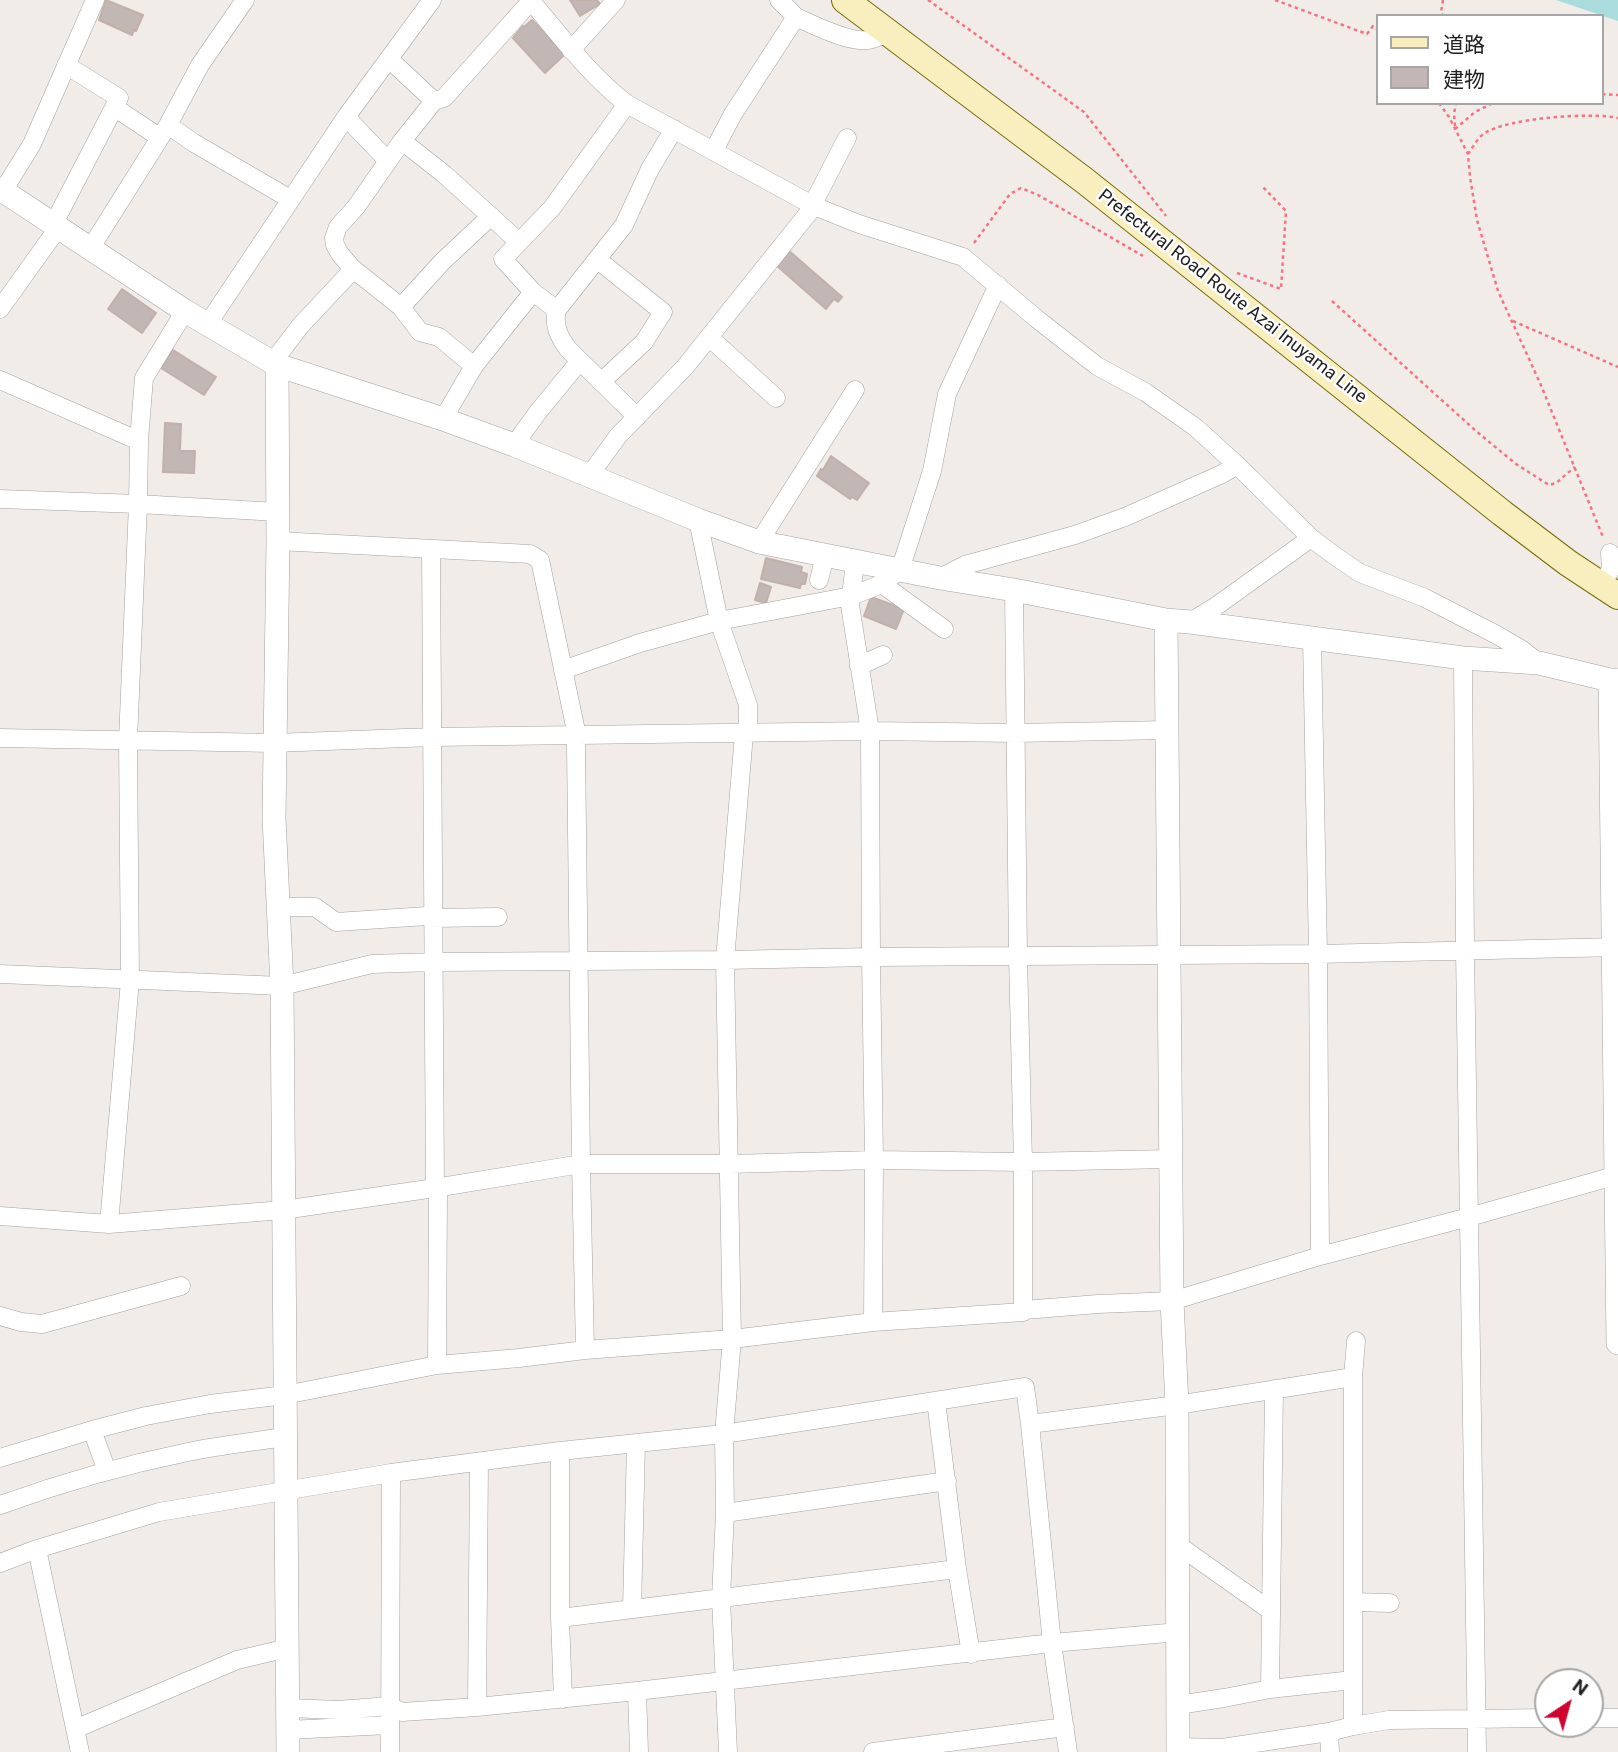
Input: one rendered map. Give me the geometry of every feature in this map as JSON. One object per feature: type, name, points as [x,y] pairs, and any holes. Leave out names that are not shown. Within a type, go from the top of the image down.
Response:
[{"type":"main road","name":"Prefectural Road Route Azai Inuyama Line","points":[[845,0],[1085,181],[1502,513],[1609,590]]},
{"type":"street","points":[[95,0],[32,145],[1,190],[207,325],[277,365],[514,445],[759,542],[855,562],[891,577],[940,578],[1166,620],[1463,658],[1539,663],[1614,680],[1618,1343]]},
{"type":"street","points":[[90,249],[164,131],[200,65],[245,0]]},
{"type":"street","points":[[207,325],[346,117],[432,0]]},
{"type":"street","points":[[779,0],[796,17],[858,40],[889,33]]},
{"type":"street","points":[[474,366],[439,337],[420,332],[401,307],[352,268],[340,254],[334,239],[344,219],[356,207],[402,141],[434,102],[444,98],[531,1],[607,89],[627,104],[814,206],[964,257],[1097,366],[1145,392],[1195,427],[1311,538],[1360,573],[1437,604],[1521,649],[1539,663]]},
{"type":"street","points":[[571,50],[612,1]]},
{"type":"street","points":[[714,150],[733,114],[796,17]]},
{"type":"street","points":[[389,59],[434,102]]},
{"type":"street","points":[[0,309],[56,227],[119,98],[66,65]]},
{"type":"street","points":[[557,310],[533,292],[503,259],[552,208],[627,104]]},
{"type":"street","points":[[114,107],[194,143],[290,199]]},
{"type":"street","points":[[346,117],[388,161]]},
{"type":"street","points":[[637,417],[579,362],[559,337],[555,321],[557,310],[624,225],[650,169],[674,129]]},
{"type":"street","points":[[589,476],[618,436],[685,367],[814,206],[847,138]]},
{"type":"street","points":[[402,141],[444,174],[519,242]]},
{"type":"street","points":[[401,307],[442,262],[491,216]]},
{"type":"street","points":[[598,260],[663,312],[644,342],[601,382]]},
{"type":"street","points":[[288,1730],[282,986],[277,906],[274,743],[278,541],[277,365],[278,355],[301,325],[352,268]]},
{"type":"street","points":[[562,670],[640,643],[719,621],[851,596],[891,577],[932,471],[947,394],[998,285]]},
{"type":"street","points":[[443,419],[474,366],[533,292]]},
{"type":"street","points":[[108,1224],[130,980],[128,740],[139,441],[144,378],[185,311]]},
{"type":"street","points":[[709,337],[776,398]]},
{"type":"street","points":[[514,445],[579,362]]},
{"type":"street","points":[[0,380],[139,441]]},
{"type":"street","points":[[759,542],[855,390]]},
{"type":"street","points":[[940,578],[965,565],[1075,535],[1125,517],[1237,465]]},
{"type":"street","points":[[0,499],[278,512]]},
{"type":"street","points":[[698,520],[719,621],[748,705],[726,960],[732,1339],[724,1434],[725,1513],[721,1598],[728,1752]]},
{"type":"street","points":[[492,552],[499,534]]},
{"type":"street","points":[[1190,622],[1311,538]]},
{"type":"street","points":[[278,541],[530,554],[540,560],[575,726],[585,1350]]},
{"type":"street","points":[[431,549],[435,1188],[438,1192],[437,1365]]},
{"type":"street","points":[[1609,590],[1610,553]]},
{"type":"street","points":[[819,580],[825,556]]},
{"type":"street","points":[[855,562],[850,605],[870,731],[873,1322]]},
{"type":"street","points":[[891,577],[944,629]]},
{"type":"street","points":[[1014,590],[1023,1312]]},
{"type":"street","points":[[1166,620],[1172,1301],[1177,1405],[1178,1749],[1222,1748],[1389,1720],[1534,1718]]},
{"type":"street","points":[[1312,638],[1320,1256]]},
{"type":"street","points":[[859,666],[883,655]]},
{"type":"street","points":[[1463,658],[1476,1752]]},
{"type":"street","points":[[0,738],[274,743],[432,737],[1167,730]]},
{"type":"street","points":[[277,906],[315,907],[336,922],[427,916],[498,917]]},
{"type":"street","points":[[0,974],[282,986],[372,964],[433,962],[1169,956],[1616,947]]},
{"type":"street","points":[[0,1216],[108,1224],[284,1210],[580,1164],[1171,1159]]},
{"type":"street","points":[[1,1456],[146,1416],[210,1404],[285,1395],[437,1365],[732,1339],[873,1322],[1098,1304],[1172,1301],[1320,1256],[1617,1175]]},
{"type":"street","points":[[0,1316],[42,1324],[181,1286]]},
{"type":"street","points":[[1353,1726],[1353,1377],[1356,1341]]},
{"type":"street","points":[[1030,1423],[1177,1405],[1353,1377]]},
{"type":"street","points":[[0,1563],[159,1512],[391,1473],[560,1451],[724,1434],[1025,1387],[1052,1643],[1068,1752]]},
{"type":"street","points":[[1270,1689],[1274,1389]]},
{"type":"street","points":[[936,1401],[957,1569],[971,1654]]},
{"type":"street","points":[[92,1430],[107,1471]]},
{"type":"street","points":[[0,1504],[107,1471],[190,1451],[284,1437]]},
{"type":"street","points":[[632,1609],[636,1444]]},
{"type":"street","points":[[560,1451],[563,1699]]},
{"type":"street","points":[[477,1707],[479,1462]]},
{"type":"street","points":[[390,1752],[391,1473]]},
{"type":"street","points":[[725,1513],[947,1481]]},
{"type":"street","points":[[1178,1545],[1271,1611]]},
{"type":"street","points":[[37,1549],[80,1752]]},
{"type":"street","points":[[560,1618],[957,1569]]},
{"type":"street","points":[[1353,1602],[1390,1603]]},
{"type":"street","points":[[288,1730],[338,1710],[390,1706],[402,1713],[477,1707],[1052,1643],[1179,1632]]},
{"type":"street","points":[[75,1729],[237,1660],[288,1648]]},
{"type":"street","points":[[1178,1705],[1270,1689],[1353,1679]]},
{"type":"street","points":[[638,1691],[639,1752]]},
{"type":"street","points":[[288,1730],[389,1725]]},
{"type":"street","points":[[873,1752],[1065,1727]]},
{"type":"street","points":[[1329,1732],[1329,1752]]},
{"type":"path","points":[[928,0],[1084,112],[1167,218]]},
{"type":"path","points":[[1275,0],[1367,34],[1373,26],[1376,28]]},
{"type":"path","points":[[1441,105],[1468,154],[1477,220],[1498,291],[1610,553]]},
{"type":"path","points":[[1455,130],[1456,105]]},
{"type":"path","points":[[1455,130],[1475,112],[1489,105]]},
{"type":"path","points":[[1468,154],[1482,135],[1498,126],[1589,115],[1618,118]]},
{"type":"path","points":[[1230,271],[1281,289],[1286,211],[1262,186]]},
{"type":"path","points":[[964,257],[1010,194],[1021,188],[1038,195],[1139,255],[1165,265],[1175,253]]},
{"type":"path","points":[[1332,301],[1476,431],[1527,472],[1549,485],[1556,483],[1575,467]]},
{"type":"path","points":[[1513,321],[1618,367]]},
{"type":"water","points":[[1556,0],[1618,0],[1618,21],[1604,14]]},
{"type":"building","points":[[106,0],[143,15],[132,35],[99,20]]},
{"type":"building","points":[[570,0],[597,0],[600,4],[580,16]]},
{"type":"building","points":[[532,20],[565,54],[545,73],[513,38]]},
{"type":"building","points":[[788,250],[842,297],[838,302],[834,299],[826,309],[776,265]]},
{"type":"building","points":[[122,289],[156,313],[142,333],[108,309]]},
{"type":"building","points":[[173,350],[216,377],[204,395],[161,368]]},
{"type":"building","points":[[165,423],[181,424],[180,451],[195,451],[194,473],[163,472]]},
{"type":"building","points":[[831,456],[869,483],[857,500],[852,497],[850,499],[817,476]]},
{"type":"building","points":[[766,558],[802,567],[801,572],[807,574],[805,584],[801,584],[800,588],[761,579]]},
{"type":"building","points":[[760,583],[771,587],[766,603],[755,600]]},
{"type":"building","points":[[871,597],[904,609],[896,629],[864,616]]}]
